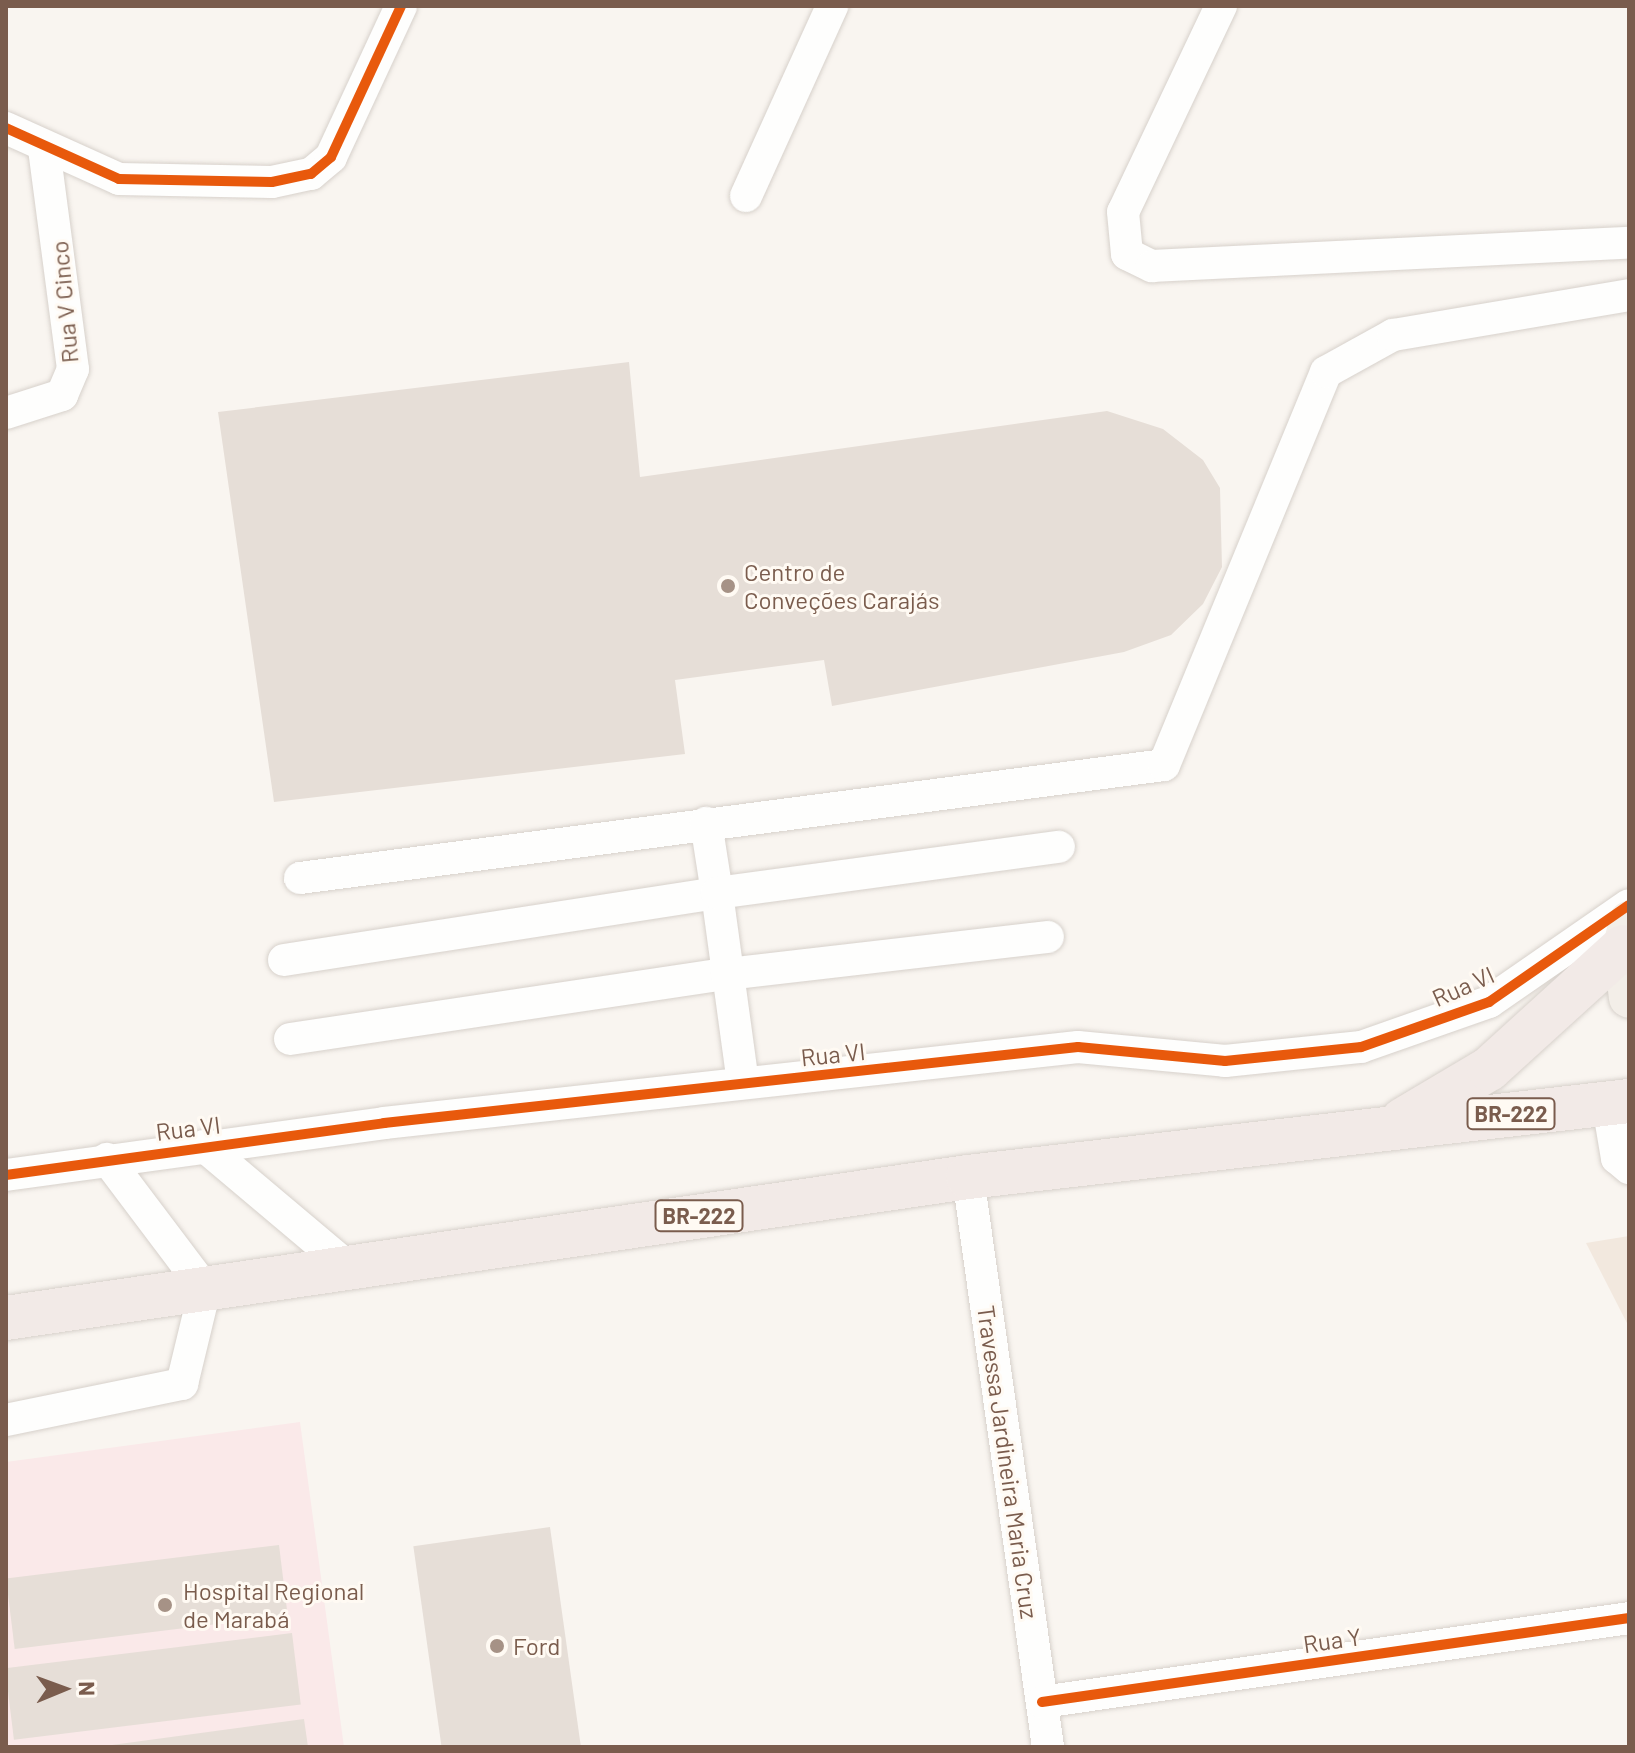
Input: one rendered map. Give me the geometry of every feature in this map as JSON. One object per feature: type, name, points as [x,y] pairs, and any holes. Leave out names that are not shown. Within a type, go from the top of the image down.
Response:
[{"type":"highway","points":[[1393,1126],[1489,1069],[1627,924]]},
{"type":"highway","name":"BR-222","points":[[6,1318],[968,1177],[1393,1126],[1618,1103]]},
{"type":"main road","points":[[1627,924],[1629,998]]},
{"type":"street","points":[[6,128],[44,149],[119,179],[257,182],[311,174],[331,157],[401,6]]},
{"type":"street","points":[[746,196],[832,6]]},
{"type":"street","points":[[1221,6],[1123,212],[1127,254],[1152,266],[1629,243]]},
{"type":"street","name":"Rua V Cinco","points":[[6,413],[62,395],[73,369],[44,149]]},
{"type":"street","points":[[300,878],[1164,765],[1326,372],[1393,335],[1629,295]]},
{"type":"street","points":[[706,823],[743,1083]]},
{"type":"street","points":[[284,960],[717,893],[1059,847]]},
{"type":"street","name":"Rua VI","points":[[6,1175],[204,1146],[1078,1047],[1225,1061],[1361,1047],[1489,1002],[1627,924]]},
{"type":"street","points":[[290,1039],[727,974],[1048,937]]},
{"type":"street","points":[[1618,1103],[1617,1158],[1629,1168]]},
{"type":"street","points":[[204,1146],[349,1268]]},
{"type":"street","points":[[6,1420],[182,1384],[205,1289],[107,1159]]},
{"type":"street","name":"Travessa Jardineira Maria Cruz","points":[[968,1177],[1048,1747]]},
{"type":"street","name":"Rua Y","points":[[1042,1702],[1629,1618]]},
{"type":"shaded area","points":[[1629,1236],[1629,1327],[1586,1243]]},
{"type":"shaded area","name":"Hospital Regional de Marabá","points":[[300,1422],[344,1747],[6,1747],[6,1462]]},
{"type":"building","name":"Centro de Conveções Carajás","points":[[629,362],[640,477],[1107,411],[1163,429],[1203,460],[1220,488],[1222,567],[1203,604],[1171,635],[1124,652],[832,706],[824,660],[675,680],[685,754],[274,802],[218,412]]},
{"type":"building","name":"Ford","points":[[550,1527],[581,1747],[442,1747],[413,1546]]},
{"type":"building","points":[[279,1545],[288,1615],[15,1649],[6,1579]]},
{"type":"building","points":[[292,1633],[301,1704],[14,1740],[6,1668]]},
{"type":"building","points":[[304,1719],[308,1747],[112,1747],[112,1745]]},
{"type":"cycle path","points":[[6,128],[119,179],[272,182],[311,174],[331,157],[401,6]]},
{"type":"cycle path","points":[[6,1175],[384,1123],[1078,1047],[1225,1061],[1361,1047],[1489,1002],[1629,905]]},
{"type":"cycle path","points":[[1042,1702],[1629,1618]]},
{"type":"place","name":"Centro de Conveções Carajás","points":[[728,586]]},
{"type":"place","name":"Hospital Regional de Marabá","points":[[165,1605]]},
{"type":"place","name":"Ford","points":[[497,1646]]}]
